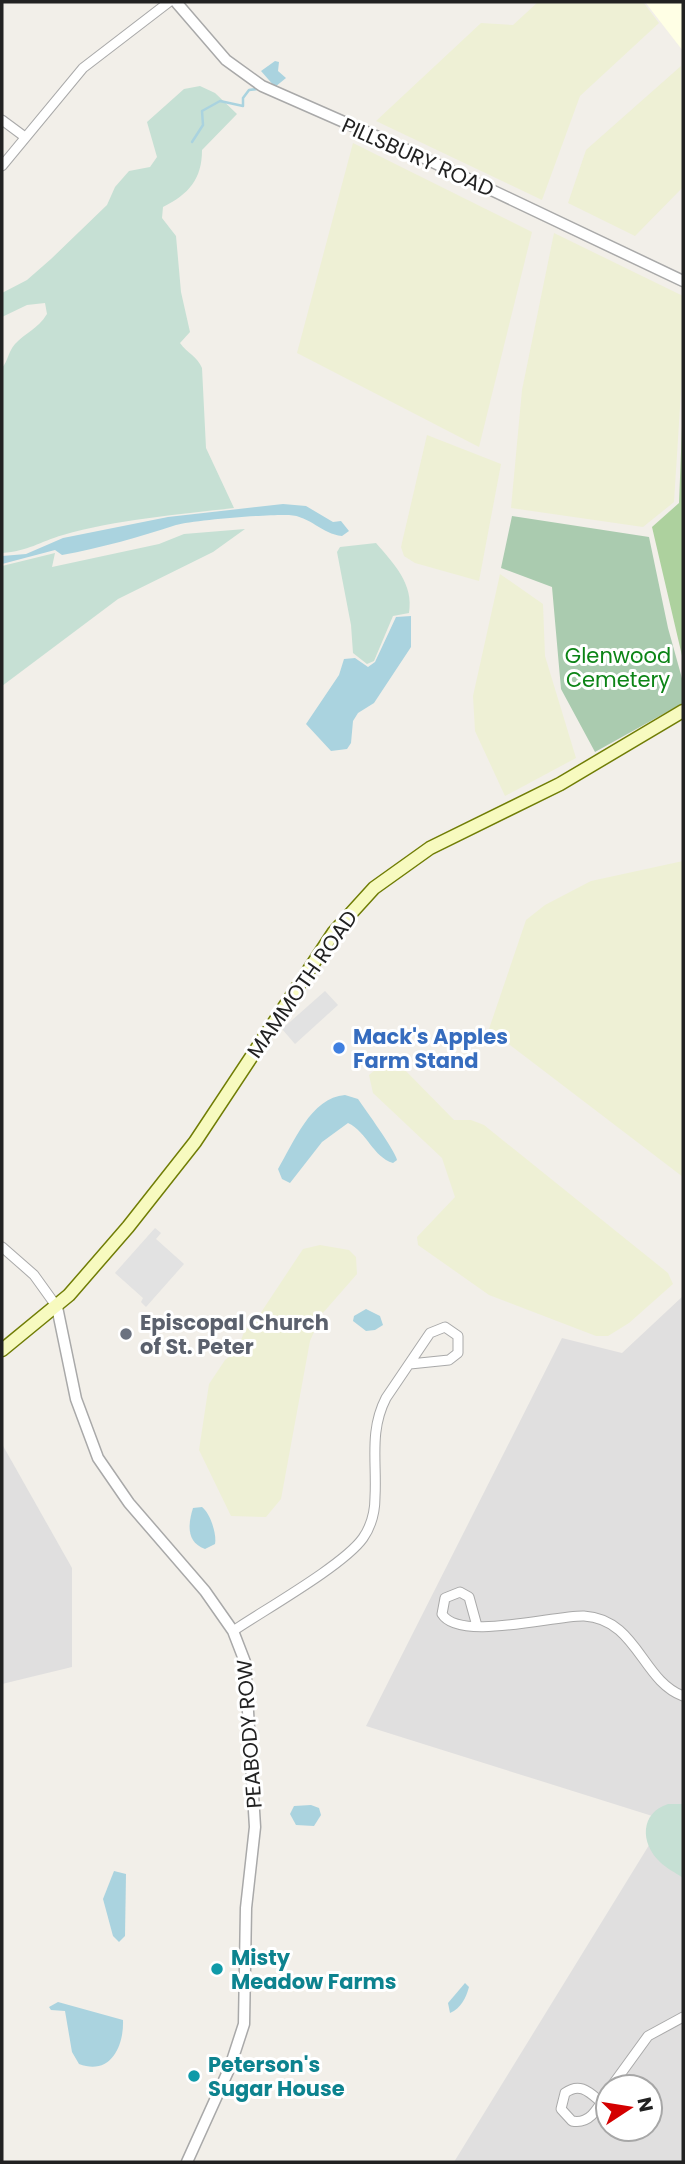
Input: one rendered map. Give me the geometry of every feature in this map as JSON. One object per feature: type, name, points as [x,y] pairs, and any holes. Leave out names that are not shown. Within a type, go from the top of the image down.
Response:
[{"type":"main road","name":"MAMMOTH ROAD","points":[[2,1350],[57,1307],[82,1282],[173,1170],[316,957],[374,888],[430,848],[566,781],[683,712]]},
{"type":"street","points":[[2,166],[96,56],[169,2]]},
{"type":"street","name":"PILLSBURY ROAD","points":[[176,2],[226,60],[262,86],[403,148],[683,281]]},
{"type":"street","points":[[2,120],[25,137]]},
{"type":"street","points":[[2,1247],[34,1275],[57,1307]]},
{"type":"street","name":"PEABODY ROW","points":[[57,1307],[76,1399],[98,1458],[124,1496],[205,1591],[233,1631],[242,1648],[248,1682],[255,1828],[245,1935],[245,2011],[230,2067],[187,2162]]},
{"type":"street","points":[[233,1631],[342,1558],[362,1539],[371,1524],[374,1507],[374,1437],[377,1416],[410,1364],[434,1329],[450,1329],[458,1336],[460,1348],[454,1357],[410,1364]]},
{"type":"street","points":[[477,1626],[469,1597],[454,1592],[444,1598],[441,1608],[445,1619],[453,1624],[477,1626],[573,1617],[602,1620],[624,1634],[672,1689],[683,1696]]},
{"type":"street","points":[[620,2073],[641,2043],[654,2032],[683,2017]]},
{"type":"street","points":[[576,2088],[587,2090],[601,2102],[592,2116],[583,2122],[572,2121],[561,2109],[565,2093],[576,2088]]},
{"type":"shaded area","points":[[538,2],[643,2],[659,23],[580,96],[542,200],[376,121],[481,23],[513,25]]},
{"type":"shaded area","points":[[645,2],[683,2],[683,51]]},
{"type":"shaded area","points":[[681,66],[683,187],[635,236],[568,203],[586,150]]},
{"type":"shaded area","points":[[200,86],[215,93],[237,114],[202,150],[197,177],[187,191],[163,207],[162,218],[176,236],[181,292],[190,332],[180,343],[202,368],[206,448],[234,508],[104,525],[2,553],[2,368],[15,344],[47,314],[45,303],[27,305],[2,317],[2,293],[27,280],[51,259],[107,205],[115,187],[129,171],[150,167],[157,157],[147,122],[184,89]]},
{"type":"shaded area","points":[[353,143],[532,232],[479,447],[297,353]]},
{"type":"shaded area","points":[[554,233],[683,296],[683,360],[674,502],[643,527],[511,508],[522,390]]},
{"type":"shaded area","points":[[427,435],[501,464],[479,581],[415,563],[404,556],[401,547]]},
{"type":"shaded area","points":[[245,529],[213,552],[118,599],[2,686],[2,566],[55,553],[52,567],[159,544],[184,534]]},
{"type":"shaded area","points":[[376,543],[401,575],[410,603],[409,613],[393,616],[374,661],[367,664],[353,653],[351,625],[337,552],[340,547]]},
{"type":"shaded area","points":[[500,574],[543,604],[545,656],[576,758],[505,796],[475,731],[473,696]]},
{"type":"shaded area","points":[[683,861],[683,1177],[489,1029],[526,920],[545,905],[591,881]]},
{"type":"shaded area","points":[[325,991],[338,1005],[295,1044],[282,1029]]},
{"type":"shaded area","points":[[380,1066],[402,1067],[454,1120],[471,1120],[484,1125],[668,1273],[673,1284],[629,1323],[608,1336],[596,1336],[489,1295],[418,1245],[417,1237],[455,1197],[442,1158],[373,1093],[369,1075]]},
{"type":"shaded area","points":[[155,1228],[161,1233],[156,1239],[184,1264],[146,1307],[141,1302],[143,1298],[115,1273]]},
{"type":"shaded area","points":[[320,1245],[349,1250],[356,1257],[357,1274],[322,1314],[310,1341],[281,1499],[266,1517],[231,1516],[199,1450],[209,1384],[225,1360],[237,1351],[244,1332],[258,1317],[303,1249]]},
{"type":"shaded area","points":[[683,1296],[683,1834],[665,1820],[366,1726],[562,1338],[622,1353]]},
{"type":"shaded area","points":[[2,1444],[72,1568],[72,1667],[2,1684]]},
{"type":"shaded area","points":[[668,1804],[683,1804],[683,1878],[660,1862],[646,1838],[648,1821],[652,1814]]},
{"type":"shaded area","points":[[662,1824],[683,1841],[683,2162],[454,2162]]},
{"type":"green space","points":[[683,401],[683,660],[652,527],[679,503]]},
{"type":"green space","name":"Glenwood Cemetery","points":[[512,516],[649,537],[668,628],[683,682],[683,703],[595,752],[561,689],[552,587],[501,568]]},
{"type":"water","points":[[275,61],[279,62],[278,71],[286,78],[275,87],[261,71]]},
{"type":"water","points":[[283,504],[306,506],[333,522],[341,521],[349,531],[342,536],[335,535],[303,518],[289,515],[214,519],[176,525],[77,552],[62,555],[55,550],[2,564],[2,556],[26,554],[63,538],[168,517]]},
{"type":"water","points":[[411,616],[411,647],[374,703],[358,713],[353,721],[351,743],[347,749],[331,751],[306,724],[339,675],[344,659],[355,658],[368,667],[375,662],[396,617]]},
{"type":"water","points":[[345,1095],[358,1099],[397,1160],[393,1163],[386,1160],[348,1123],[322,1142],[290,1183],[282,1179],[278,1169],[304,1123],[322,1104]]},
{"type":"water","points":[[366,1309],[380,1316],[383,1325],[366,1331],[353,1321],[354,1316]]},
{"type":"water","points":[[202,1507],[214,1529],[215,1540],[215,1544],[205,1549],[194,1542],[190,1532],[193,1508]]},
{"type":"water","points":[[311,1805],[319,1808],[321,1815],[314,1826],[296,1825],[290,1814],[294,1806]]},
{"type":"water","points":[[114,1871],[126,1874],[125,1936],[119,1942],[113,1936],[103,1899]]},
{"type":"water","points":[[465,1983],[469,1987],[465,1999],[450,2013],[448,2003]]},
{"type":"water","points":[[58,2002],[123,2020],[121,2040],[113,2057],[99,2066],[79,2064],[72,2052],[65,2011],[51,2010],[49,2007]]},
{"type":"waterway","points":[[192,142],[203,125],[202,111],[220,101],[243,106],[243,98],[249,90],[257,89]]},
{"type":"place","name":"Mack's Apples Farm Stand","points":[[339,1048]]},
{"type":"place","name":"Episcopal Church of St. Peter","points":[[126,1334]]},
{"type":"place","name":"Misty Meadow Farms","points":[[217,1969]]},
{"type":"place","name":"Peterson's Sugar House","points":[[194,2076]]}]
